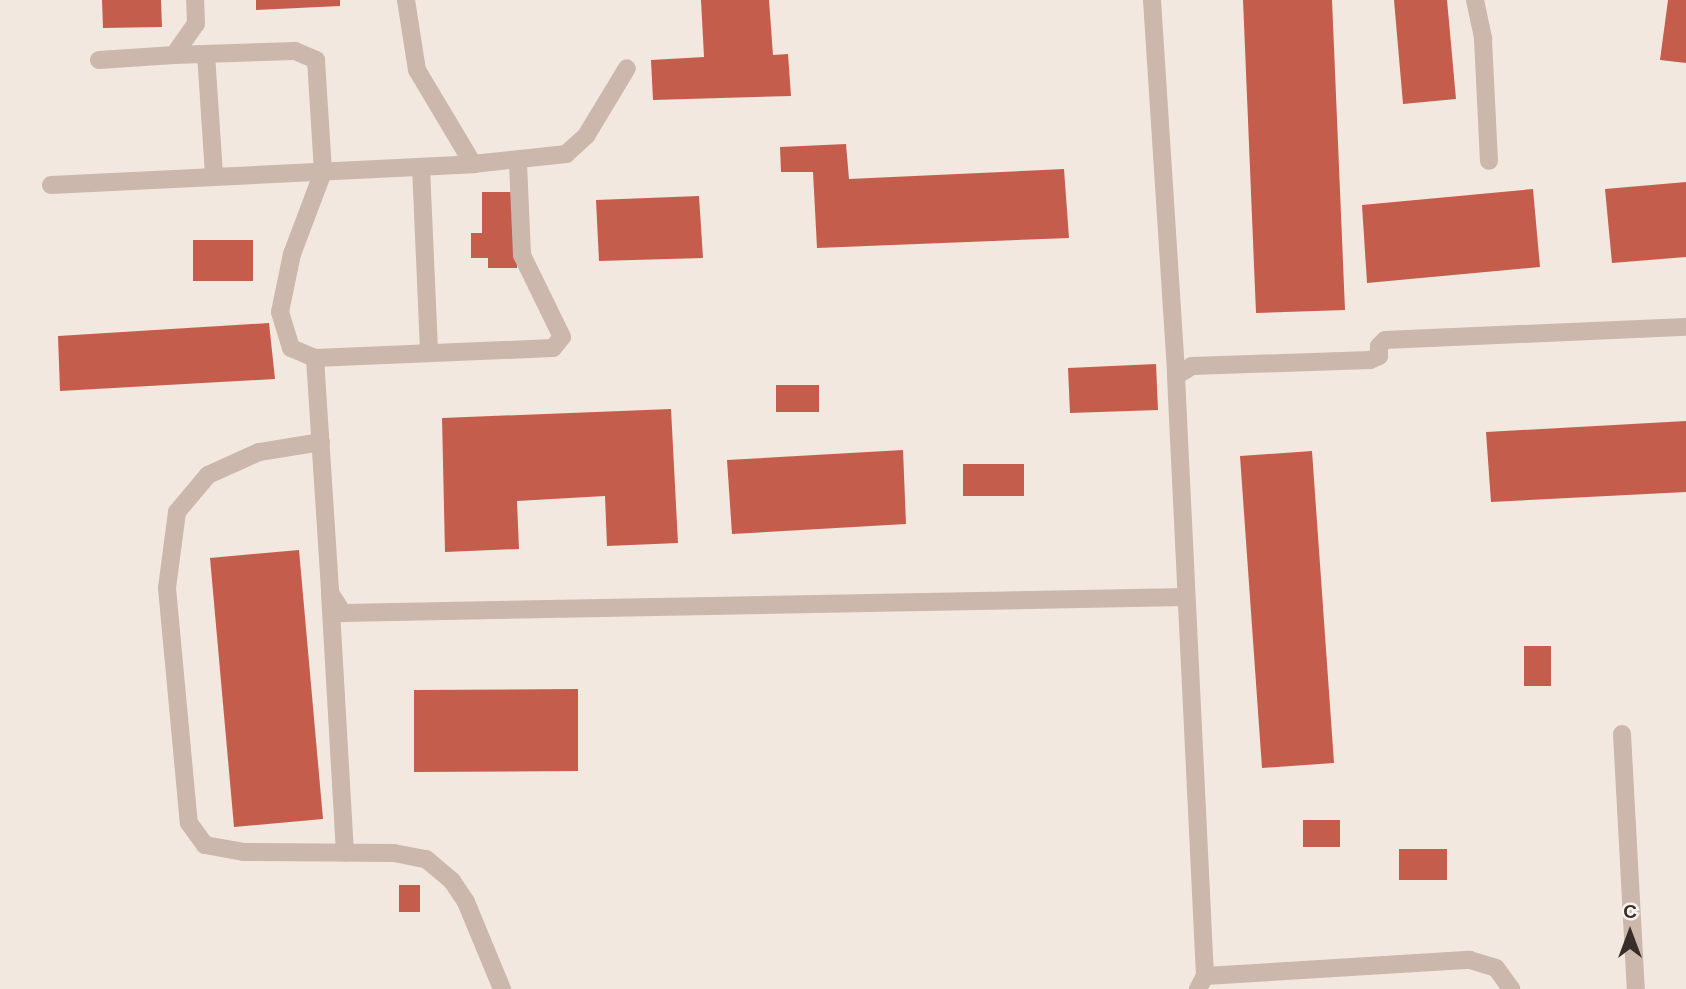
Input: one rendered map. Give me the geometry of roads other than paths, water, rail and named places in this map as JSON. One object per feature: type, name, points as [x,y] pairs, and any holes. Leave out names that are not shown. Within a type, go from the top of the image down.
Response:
[{"type":"lane","points":[[174,55],[196,24],[195,0]]},
{"type":"lane","points":[[406,0],[417,70],[472,164]]},
{"type":"lane","points":[[1152,0],[1176,376],[1201,982],[1470,960],[1496,968],[1511,989]]},
{"type":"lane","points":[[1475,0],[1483,39],[1489,161]]},
{"type":"lane","points":[[99,60],[295,51],[316,60],[323,172],[292,254],[280,312],[291,348],[315,358],[553,348],[562,337],[522,256],[518,163]]},
{"type":"lane","points":[[206,54],[214,176]]},
{"type":"lane","points":[[51,185],[518,163],[566,154],[586,136],[627,68]]},
{"type":"lane","points":[[421,167],[429,353]]},
{"type":"lane","points":[[1176,376],[1192,366],[1370,360],[1378,356],[1378,346],[1385,340],[1686,327]]},
{"type":"lane","points":[[315,358],[345,853]]},
{"type":"lane","points":[[321,442],[258,452],[208,475],[177,512],[167,588],[189,823],[205,845],[243,852],[345,853],[426,859],[452,881],[466,902],[502,989]]},
{"type":"lane","points":[[330,593],[344,613],[1185,597]]},
{"type":"lane","points":[[1622,734],[1636,989]]}]
